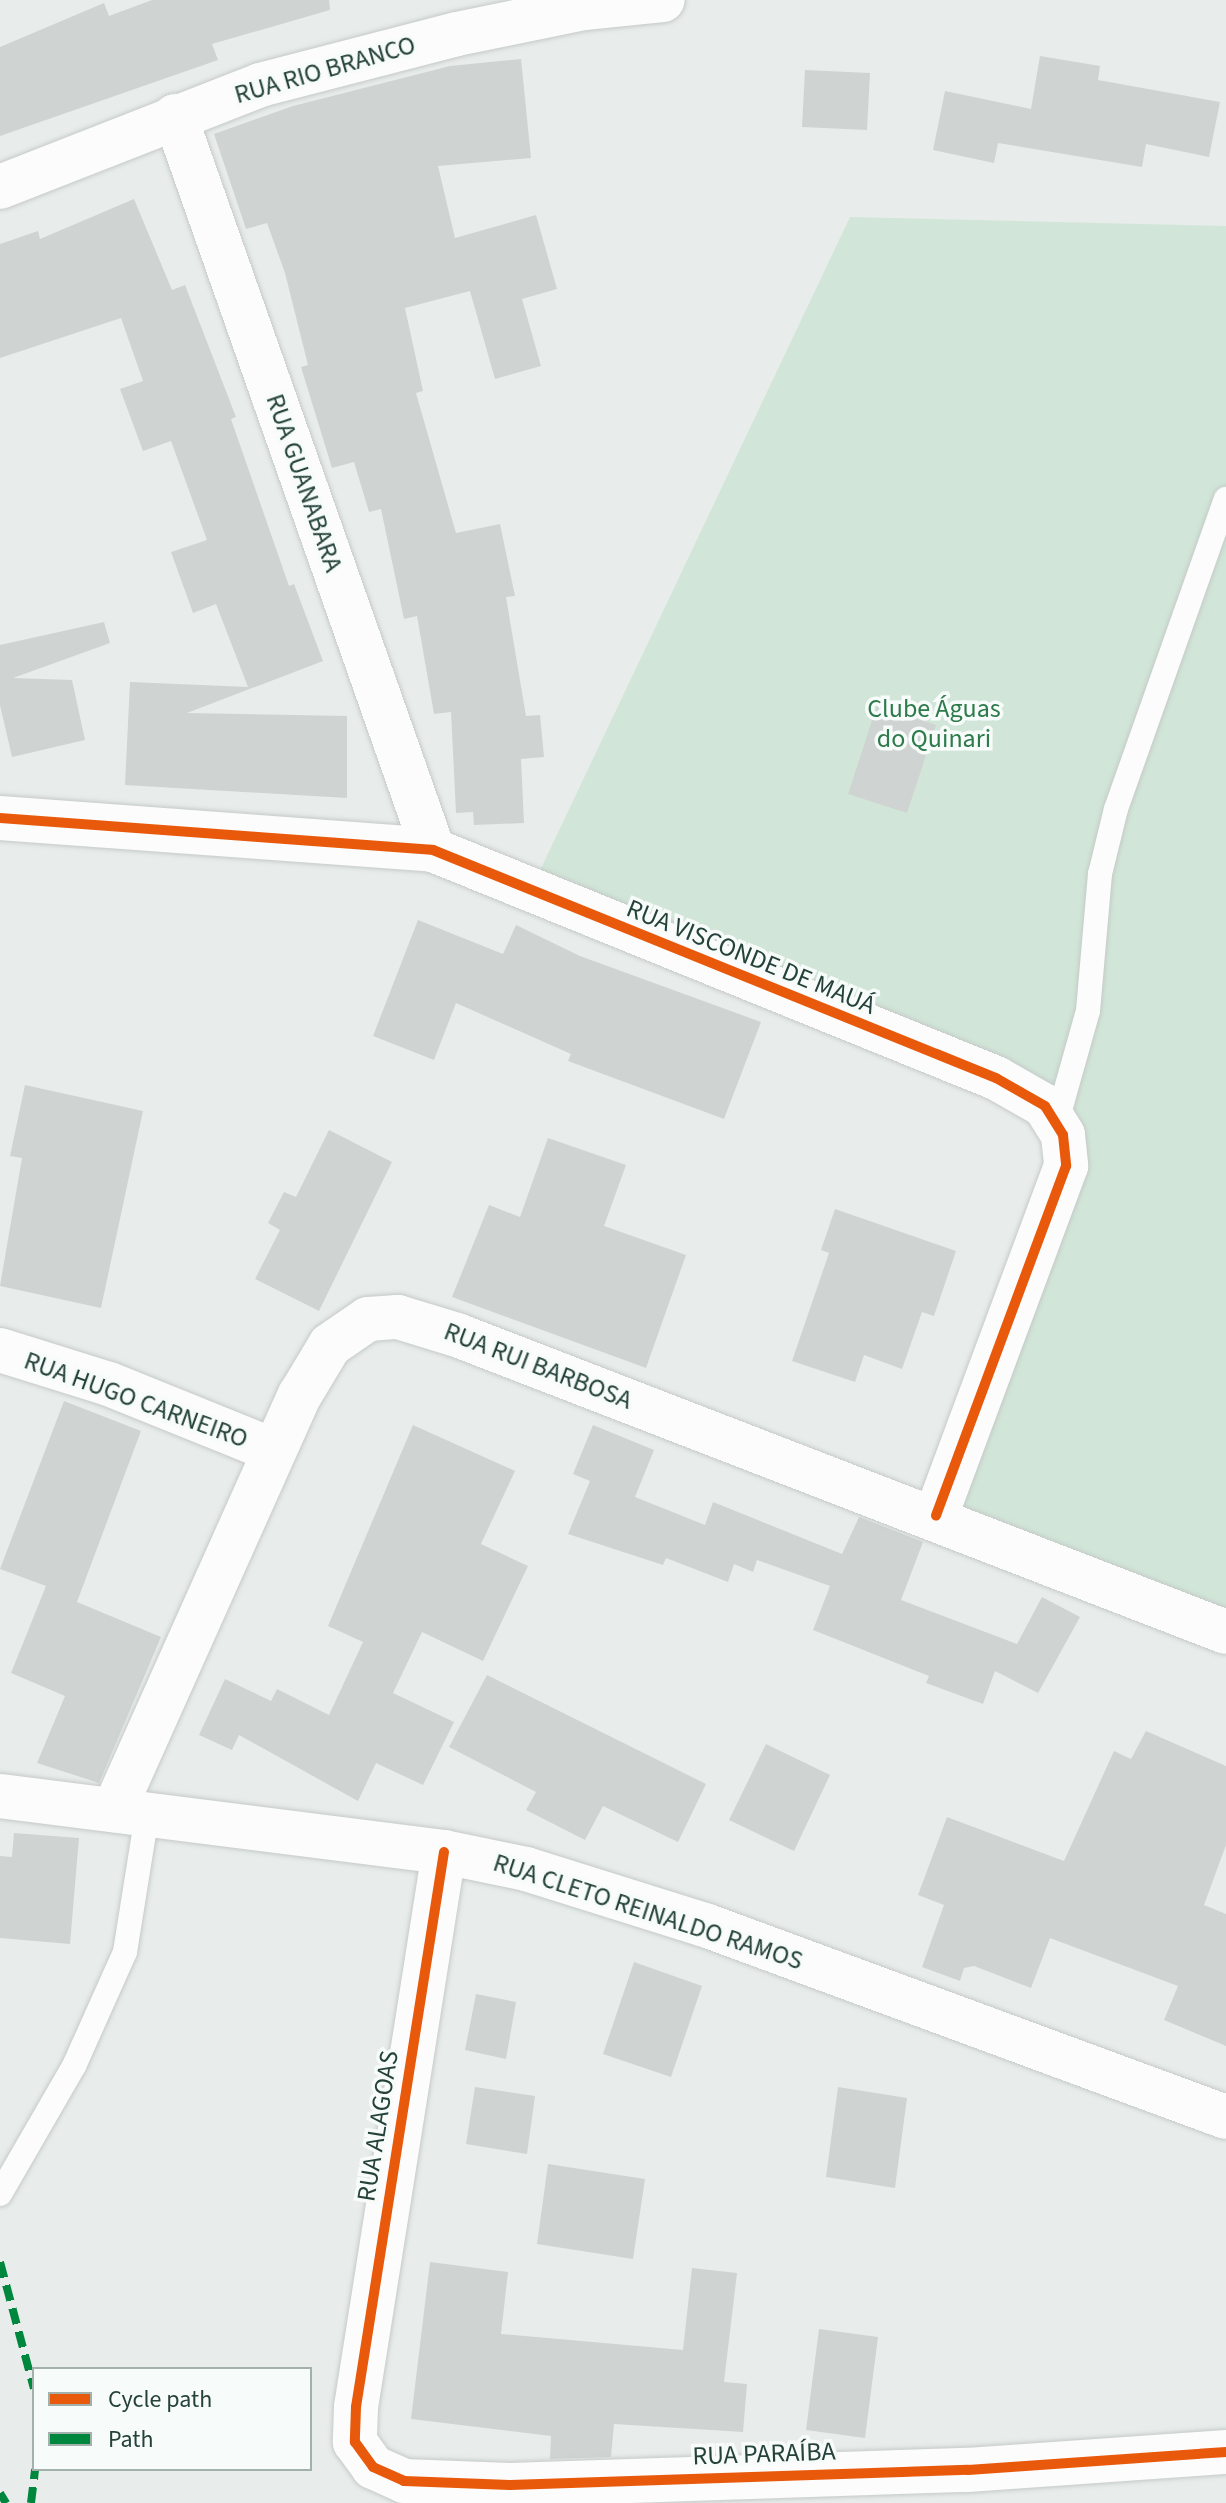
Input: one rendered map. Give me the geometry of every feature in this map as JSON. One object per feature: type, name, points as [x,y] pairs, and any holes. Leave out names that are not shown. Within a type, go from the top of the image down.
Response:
[{"type":"street","name":"RUA RIO BRANCO","points":[[0,187],[260,85],[400,47],[584,8],[663,0]]},
{"type":"street","name":"RUA GUANABARA","points":[[175,116],[433,850]]},
{"type":"street","name":"RUA VISCONDE DE MAUÁ","points":[[0,818],[433,850],[996,1078],[1029,1094],[1057,1121]]},
{"type":"street","points":[[936,1516],[1066,1166],[1057,1121]]},
{"type":"street","name":"RUA RUI BARBOSA","points":[[130,1812],[272,1450],[330,1345],[357,1323],[398,1317],[936,1516],[1226,1632]]},
{"type":"street","name":"RUA HUGO CARNEIRO","points":[[0,1350],[109,1384],[272,1450]]},
{"type":"street","name":"RUA CLETO REINALDO RAMOS","points":[[0,1796],[444,1852],[526,1869],[705,1925],[1226,2117]]},
{"type":"street","name":"RUA ALAGOAS","points":[[356,2407],[444,1852]]},
{"type":"street","name":"RUA PARAÍBA","points":[[356,2407],[358,2450],[385,2475],[404,2481],[507,2494],[961,2486],[1226,2452]]},
{"type":"lane","points":[[1057,1121],[1088,1011],[1100,874],[1116,809],[1226,499]]},
{"type":"lane","points":[[0,2194],[74,2066],[125,1952],[130,1812]]},
{"type":"green space","name":"Clube Águas do Quinari","points":[[850,217],[1226,226],[1226,1614],[954,1507],[1079,1141],[535,881]]},
{"type":"building","points":[[152,0],[329,0],[330,10],[212,44],[218,60],[0,136],[0,47],[104,3],[109,16]]},
{"type":"building","points":[[1040,56],[1100,66],[1098,80],[1220,102],[1209,157],[1146,144],[1142,167],[998,143],[994,163],[933,150],[945,91],[1031,109]]},
{"type":"building","points":[[521,59],[531,158],[438,166],[455,238],[536,215],[557,289],[522,299],[541,366],[495,379],[470,291],[405,308],[423,391],[416,393],[456,533],[500,524],[515,596],[506,597],[526,716],[540,715],[544,757],[521,759],[524,823],[474,825],[473,812],[456,813],[451,712],[434,714],[417,616],[404,619],[381,509],[369,512],[354,462],[332,468],[301,367],[308,365],[285,273],[267,223],[246,229],[214,134],[293,106],[450,66]]},
{"type":"building","points":[[805,70],[870,73],[867,130],[802,127]]},
{"type":"building","points":[[134,199],[172,290],[185,285],[236,417],[231,419],[289,586],[294,584],[323,661],[187,713],[347,716],[347,798],[125,785],[130,682],[248,687],[216,604],[193,613],[171,552],[207,540],[171,441],[143,451],[120,389],[143,381],[121,318],[0,358],[0,244],[38,231],[40,239]]},
{"type":"building","points":[[104,622],[110,643],[13,678],[72,680],[85,740],[12,757],[0,705],[0,645]]},
{"type":"building","points":[[877,705],[936,725],[907,813],[848,794]]},
{"type":"building","points":[[418,920],[503,954],[516,925],[580,956],[761,1022],[724,1119],[568,1061],[571,1054],[456,1003],[434,1060],[373,1036]]},
{"type":"building","points":[[25,1085],[143,1111],[101,1308],[0,1286],[22,1158],[10,1156]]},
{"type":"building","points":[[329,1130],[392,1162],[319,1311],[255,1279],[280,1230],[268,1223],[284,1192],[296,1197]]},
{"type":"building","points":[[548,1138],[626,1165],[604,1226],[686,1255],[646,1368],[452,1297],[489,1205],[520,1217]]},
{"type":"building","points":[[835,1209],[956,1251],[934,1316],[922,1312],[902,1369],[864,1355],[855,1382],[792,1361],[829,1253],[821,1250]]},
{"type":"building","points":[[64,1401],[141,1431],[77,1602],[161,1637],[99,1783],[37,1763],[65,1696],[11,1673],[46,1586],[0,1569]]},
{"type":"building","points":[[413,1425],[515,1471],[481,1544],[528,1566],[483,1661],[422,1632],[393,1693],[454,1722],[423,1785],[376,1763],[358,1801],[239,1735],[232,1750],[199,1735],[225,1679],[271,1701],[277,1689],[329,1715],[363,1642],[328,1626]]},
{"type":"building","points":[[593,1425],[654,1450],[635,1497],[705,1525],[713,1502],[842,1554],[859,1517],[923,1542],[901,1600],[1017,1644],[1042,1597],[1080,1617],[1038,1693],[995,1671],[983,1704],[926,1683],[929,1676],[813,1630],[830,1586],[757,1560],[753,1572],[734,1564],[728,1582],[666,1558],[663,1565],[568,1534],[590,1481],[573,1474]]},
{"type":"building","points":[[487,1675],[706,1784],[678,1842],[603,1806],[585,1840],[526,1810],[536,1792],[449,1747]]},
{"type":"building","points":[[1146,1731],[1226,1766],[1226,1845],[1204,1905],[1226,1914],[1226,2046],[1164,2020],[1178,1986],[1050,1938],[1031,1988],[974,1966],[964,1968],[960,1981],[922,1967],[944,1905],[918,1895],[947,1817],[1064,1861],[1114,1751],[1131,1759]]},
{"type":"building","points":[[766,1744],[830,1775],[794,1851],[729,1820]]},
{"type":"building","points":[[14,1833],[79,1838],[70,1944],[0,1938],[0,1856],[12,1857]]},
{"type":"building","points":[[634,1962],[702,1986],[671,2077],[603,2054]]},
{"type":"building","points":[[476,1994],[516,2002],[506,2059],[465,2050]]},
{"type":"building","points":[[475,2087],[535,2096],[527,2154],[466,2144]]},
{"type":"building","points":[[838,2087],[907,2098],[895,2188],[826,2177]]},
{"type":"building","points":[[548,2164],[645,2179],[633,2259],[537,2244]]},
{"type":"building","points":[[430,2262],[508,2272],[501,2334],[683,2350],[692,2268],[737,2273],[724,2382],[747,2384],[743,2432],[614,2424],[611,2457],[550,2459],[551,2436],[411,2419]]},
{"type":"building","points":[[819,2329],[878,2337],[865,2438],[806,2430]]},
{"type":"marked path","points":[[0,2262],[32,2382]]},
{"type":"marked path","points":[[31,2503],[35,2471]]},
{"type":"marked path","points":[[0,2493],[6,2503]]},
{"type":"cycle path","points":[[0,818],[433,850],[996,1078],[1045,1106],[1063,1135],[1066,1166],[936,1516]]},
{"type":"cycle path","points":[[444,1852],[356,2407],[355,2442],[373,2467],[404,2481],[510,2485],[968,2470],[1226,2452]]}]
